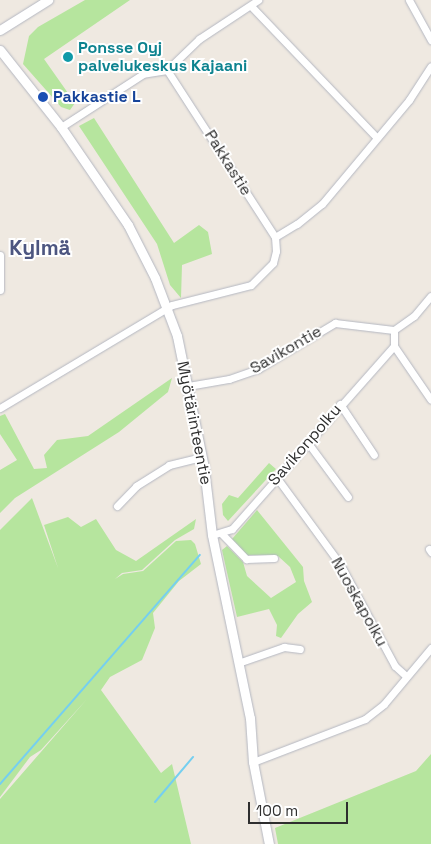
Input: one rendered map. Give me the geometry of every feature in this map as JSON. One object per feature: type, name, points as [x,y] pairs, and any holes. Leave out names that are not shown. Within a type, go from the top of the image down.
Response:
[{"type":"street","points":[[0,30],[48,0]]},
{"type":"street","points":[[61,127],[143,74],[166,70],[199,40],[258,0]]},
{"type":"street","points":[[408,0],[431,40]]},
{"type":"street","points":[[251,6],[377,138]]},
{"type":"street","name":"Myötärinteentie","points":[[0,50],[61,127],[128,225],[168,310],[188,386],[202,457],[212,535],[250,718],[253,762],[269,844]]},
{"type":"street","points":[[0,408],[168,310],[172,305],[251,285],[272,263],[275,237],[311,214],[409,100],[431,66]]},
{"type":"street","name":"Pakkastie","points":[[166,70],[275,237]]},
{"type":"street","points":[[0,255],[0,290]]},
{"type":"street","points":[[431,296],[414,316],[394,330],[394,346],[431,400]]},
{"type":"street","name":"Savikontie","points":[[188,386],[229,379],[258,369],[335,323],[394,330]]},
{"type":"street","name":"Savikonpolku","points":[[222,534],[232,529],[340,404],[394,346]]},
{"type":"street","points":[[340,404],[374,455]]},
{"type":"street","points":[[308,443],[348,497]]},
{"type":"street","points":[[117,506],[136,486],[169,465],[202,457]]},
{"type":"street","name":"Nuoskapolku","points":[[278,478],[340,564],[395,666],[406,676]]},
{"type":"street","points":[[212,535],[222,534],[246,559],[274,558]]},
{"type":"street","points":[[238,663],[284,647],[300,649]]},
{"type":"street","points":[[253,762],[365,720],[384,704],[431,648]]},
{"type":"green space","points":[[85,0],[130,0],[44,59],[75,103],[70,110],[61,107],[23,64],[29,36],[38,27]]},
{"type":"green space","points":[[94,118],[174,243],[199,225],[208,232],[212,254],[182,265],[181,298],[170,285],[157,244],[79,126]]},
{"type":"green space","points":[[172,378],[168,392],[119,432],[15,498],[0,513],[0,470],[17,460],[0,434],[0,416],[5,414],[34,469],[47,468],[44,455],[57,440],[88,436]]},
{"type":"green space","points":[[269,463],[276,469],[228,521],[223,515],[222,504],[229,495],[238,498]]},
{"type":"green space","points":[[32,498],[58,568],[44,525],[68,517],[81,527],[96,519],[116,550],[136,561],[196,519],[194,529],[175,540],[142,570],[122,573],[115,579],[123,574],[143,571],[176,541],[191,540],[195,544],[201,564],[179,581],[153,613],[155,628],[142,660],[110,677],[101,690],[161,773],[172,764],[191,844],[0,844],[0,799],[87,699],[41,750],[30,757],[0,797],[0,530]]},
{"type":"green space","points":[[257,510],[303,567],[304,581],[312,602],[298,614],[281,638],[276,636],[277,625],[269,609],[237,617],[222,550],[227,546],[243,562],[247,576],[271,598],[296,582],[290,567],[278,556],[247,555],[232,539]]},
{"type":"green space","points":[[431,754],[431,844],[278,844],[275,828],[416,771]]},
{"type":"waterway","points":[[0,784],[200,555]]},
{"type":"waterway","points":[[155,802],[193,757]]},
{"type":"place","name":"Ponsse Oyj palvelukeskus Kajaani","points":[[68,57]]},
{"type":"place","name":"Pakkastie L","points":[[43,97]]},
{"type":"district","name":"Kylmä","points":[[40,248]]}]
